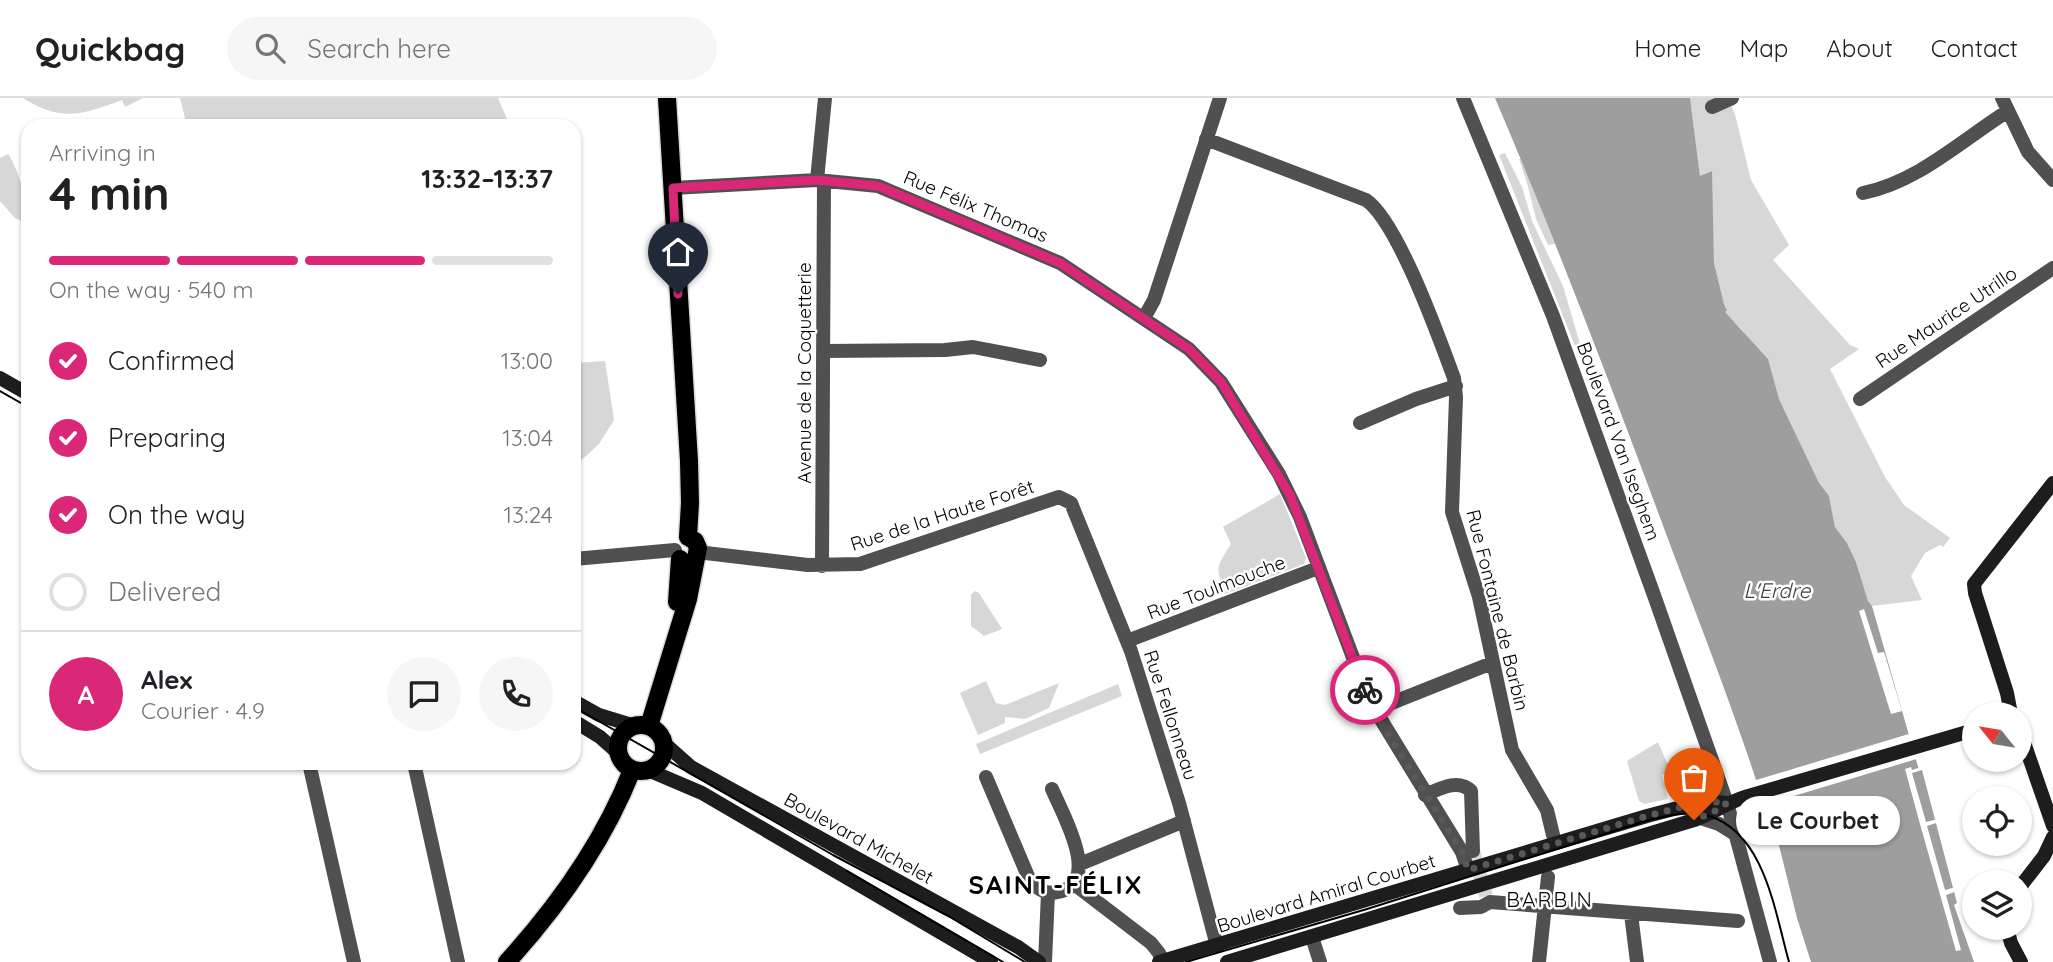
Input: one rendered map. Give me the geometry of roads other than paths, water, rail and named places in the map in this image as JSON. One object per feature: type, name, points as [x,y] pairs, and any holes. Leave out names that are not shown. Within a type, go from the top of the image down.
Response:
[{"type":"main road","points":[[642,726],[688,599],[689,461],[667,98]]},
{"type":"main road","points":[[507,962],[527,940],[584,863],[640,770],[661,759],[664,743],[659,734],[642,726],[625,730],[620,737],[618,753],[623,764],[640,770]]},
{"type":"street","name":"Avenue de la Coquetterie","points":[[822,566],[821,181],[825,98]]},
{"type":"street","points":[[1144,318],[1154,300],[1220,98]]},
{"type":"street","name":"Boulevard Van Iseghem","points":[[1463,98],[1553,316],[1727,803],[1770,962]]},
{"type":"street","points":[[1712,107],[1732,98]]},
{"type":"street","points":[[1863,193],[1881,190],[1950,153],[2008,103],[2028,152],[2053,180]]},
{"type":"street","name":"Rue Fontaine de Barbin","points":[[1206,139],[1371,204],[1395,238],[1449,365],[1455,386],[1452,512],[1479,597],[1512,750],[1547,810],[1553,835]]},
{"type":"street","name":"Rue Félix Thomas","points":[[673,188],[821,181],[878,186],[1048,257],[1074,271],[1189,349],[1221,382],[1290,495],[1374,710],[1462,852],[1468,870]]},
{"type":"street","name":"Rue Maurice Utrillo","points":[[1860,399],[2053,268]]},
{"type":"street","points":[[823,351],[945,350],[973,347],[1040,360]]},
{"type":"street","points":[[0,378],[21,390]]},
{"type":"street","points":[[1360,423],[1416,398],[1455,386]]},
{"type":"street","points":[[2009,702],[1975,593],[1975,584],[2053,483]]},
{"type":"street","name":"Rue de la Haute Forêt","points":[[581,559],[687,551],[822,566],[860,565],[1059,498],[1071,503]]},
{"type":"street","name":"Rue Fellonneau","points":[[1071,503],[1127,641],[1184,821],[1217,946]]},
{"type":"street","name":"Rue Toulmouche","points":[[1127,641],[1318,568]]},
{"type":"street","points":[[1374,710],[1492,663]]},
{"type":"street","points":[[581,705],[599,715],[642,726]]},
{"type":"street","points":[[581,726],[600,737],[618,753]]},
{"type":"street","points":[[1727,803],[1962,733]]},
{"type":"street","name":"Boulevard Michelet","points":[[664,743],[691,767],[1042,962]]},
{"type":"street","points":[[2032,766],[2053,826]]},
{"type":"street","points":[[311,770],[354,962]]},
{"type":"street","points":[[416,770],[458,962]]},
{"type":"street","name":"Boulevard Michelet","points":[[640,770],[702,793],[991,962]]},
{"type":"street","points":[[986,778],[1030,881],[1048,893],[1062,892],[1074,884],[1078,878],[1080,864],[1052,789]]},
{"type":"street","points":[[1425,795],[1454,785],[1464,785],[1471,791],[1473,851]]},
{"type":"street","name":"Boulevard Amiral Courbet","points":[[1160,962],[1647,816],[1704,801],[1727,803]]},
{"type":"street","name":"Boulevard Amiral Courbet","points":[[1227,962],[1701,818],[1727,803]]},
{"type":"street","points":[[1701,818],[1719,824],[1735,834]]},
{"type":"street","points":[[1080,864],[1184,821]]},
{"type":"street","points":[[2032,870],[2052,842]]},
{"type":"street","points":[[1539,962],[1548,877]]},
{"type":"street","points":[[1074,884],[1151,943],[1159,953],[1160,962]]},
{"type":"street","points":[[1042,962],[1048,893]]},
{"type":"street","points":[[1460,908],[1481,907],[1488,899],[1544,907],[1738,921]]},
{"type":"street","points":[[1631,914],[1637,962]]},
{"type":"street","points":[[1312,937],[1320,962]]},
{"type":"street","points":[[2010,940],[2021,962]]},
{"type":"water","name":"L'Erdre","points":[[1495,98],[1690,98],[1700,176],[1712,171],[1714,263],[1727,310],[1725,312],[1768,359],[1779,399],[1819,483],[1829,496],[1835,527],[1856,562],[1872,606],[1919,770],[1922,770],[1957,903],[1954,905],[1962,928],[1962,940],[1966,940],[1974,962],[1811,962],[1797,918],[1771,813],[1766,811],[1744,744],[1629,434]]},
{"type":"tunnel","points":[[1473,851],[1486,896]]},
{"type":"tram line","points":[[0,391],[21,403]]},
{"type":"tram line","points":[[581,711],[833,855],[950,917],[1025,962]]},
{"type":"tram line","points":[[1186,962],[1367,909],[1649,820],[1679,814],[1709,816],[1728,825],[1743,839],[1765,877],[1789,962]]},
{"type":"tram line","points":[[847,871],[1003,962]]},
{"type":"place","name":"Le Courbet","points":[[1694,820]]},
{"type":"district","name":"SAINT-FÉLIX","points":[[1056,884]]},
{"type":"district","name":"BARBIN","points":[[1550,899]]}]
